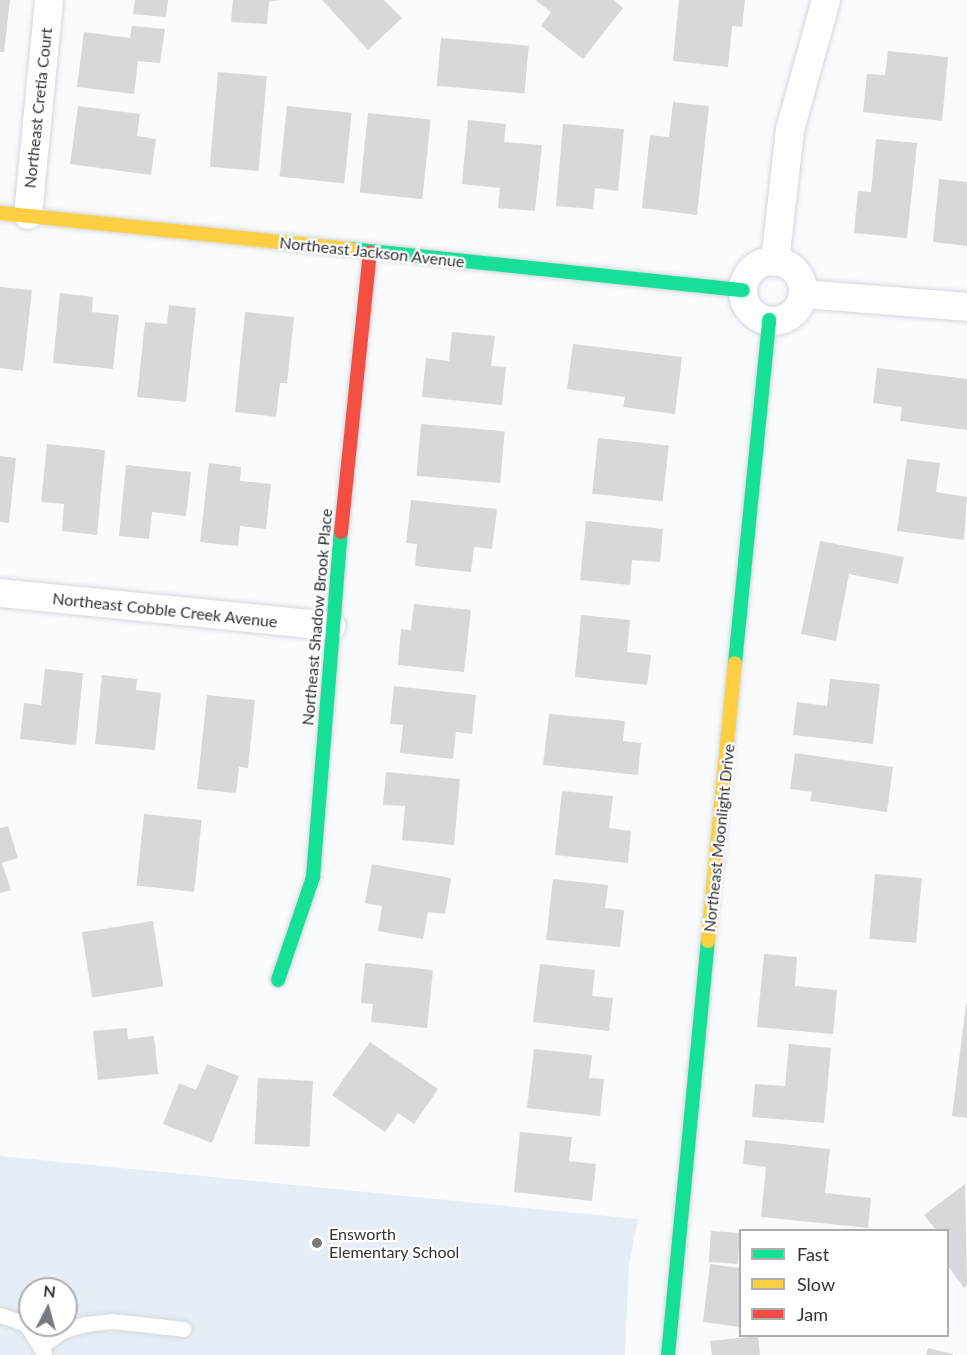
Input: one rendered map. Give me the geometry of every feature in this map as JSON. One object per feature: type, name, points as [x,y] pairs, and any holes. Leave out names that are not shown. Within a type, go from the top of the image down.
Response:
[{"type":"street","name":"Northeast Cretia Court","points":[[14,214],[49,0]]},
{"type":"street","points":[[775,262],[790,130],[826,0]]},
{"type":"street","name":"Northeast Jackson Avenue","points":[[14,214],[743,290]]},
{"type":"street","name":"Northeast Shadow Brook Place","points":[[278,980],[313,877],[331,626],[370,252]]},
{"type":"street","points":[[775,262],[793,269],[803,294],[788,317],[769,320],[753,314],[743,290],[757,266],[775,262]]},
{"type":"street","points":[[803,294],[967,307]]},
{"type":"street","name":"Northeast Moonlight Drive","points":[[668,1355],[769,320]]},
{"type":"street","name":"Northeast Cobble Creek Avenue","points":[[0,593],[331,626]]},
{"type":"lane","points":[[0,1315],[26,1324],[43,1350],[62,1331],[85,1324],[112,1321],[184,1329]]},
{"type":"shaded area","name":"Ensworth Elementary School","points":[[0,1156],[638,1219],[629,1264],[625,1355],[0,1355]]},
{"type":"building","points":[[0,0],[10,0],[4,52],[0,52]]},
{"type":"building","points":[[135,0],[168,0],[166,17],[133,14]]},
{"type":"building","points":[[233,0],[280,0],[269,2],[267,24],[231,22]]},
{"type":"building","points":[[322,0],[384,0],[402,18],[368,50]]},
{"type":"building","points":[[535,0],[614,0],[623,8],[583,59],[541,26],[551,12]]},
{"type":"building","points":[[679,0],[745,0],[742,27],[732,26],[728,67],[673,61]]},
{"type":"building","points":[[132,26],[165,29],[160,63],[138,61],[134,94],[77,87],[84,32],[130,38]]},
{"type":"building","points":[[441,38],[529,46],[524,93],[437,86]]},
{"type":"building","points":[[888,51],[948,57],[942,121],[863,112],[867,74],[885,75]]},
{"type":"building","points":[[218,72],[267,76],[259,171],[210,167]]},
{"type":"building","points":[[673,102],[709,106],[697,215],[642,208],[650,135],[669,137]]},
{"type":"building","points":[[78,106],[140,114],[137,136],[156,139],[151,175],[70,164]]},
{"type":"building","points":[[287,106],[352,113],[344,183],[280,177]]},
{"type":"building","points":[[368,113],[431,120],[422,199],[360,193]]},
{"type":"building","points":[[468,120],[506,124],[504,142],[542,145],[535,211],[498,208],[500,188],[462,184]]},
{"type":"building","points":[[563,124],[624,129],[618,191],[595,188],[593,209],[556,206]]},
{"type":"building","points":[[876,139],[917,143],[907,238],[854,233],[858,191],[871,192]]},
{"type":"building","points":[[939,179],[967,182],[967,246],[933,242]]},
{"type":"building","points":[[0,287],[32,290],[23,371],[0,368]]},
{"type":"building","points":[[60,293],[93,297],[92,312],[119,315],[113,369],[53,363]]},
{"type":"building","points":[[169,305],[196,308],[186,402],[137,397],[145,322],[167,324]]},
{"type":"building","points":[[245,312],[294,317],[287,383],[280,383],[276,417],[235,412]]},
{"type":"building","points":[[452,332],[495,336],[491,366],[506,367],[502,405],[422,397],[426,358],[449,361]]},
{"type":"building","points":[[573,344],[682,357],[675,414],[623,407],[625,397],[567,389]]},
{"type":"building","points":[[877,368],[967,379],[967,430],[900,421],[902,407],[873,403]]},
{"type":"building","points":[[421,424],[505,431],[500,483],[416,476]]},
{"type":"building","points":[[598,438],[669,445],[663,501],[592,494]]},
{"type":"building","points":[[47,444],[105,450],[97,535],[62,531],[64,504],[41,502]]},
{"type":"building","points":[[0,456],[16,458],[9,523],[0,522]]},
{"type":"building","points":[[907,459],[940,463],[936,492],[967,497],[964,540],[897,531]]},
{"type":"building","points":[[209,463],[241,467],[240,481],[271,484],[266,529],[240,526],[238,546],[200,542]]},
{"type":"building","points":[[126,465],[191,472],[186,516],[152,512],[149,539],[119,536]]},
{"type":"building","points":[[411,500],[497,509],[492,549],[474,547],[471,572],[415,566],[417,544],[406,543]]},
{"type":"building","points":[[586,521],[663,529],[660,562],[632,560],[630,585],[580,580]]},
{"type":"building","points":[[820,541],[904,557],[898,584],[849,574],[836,641],[801,634]]},
{"type":"building","points":[[414,604],[471,610],[464,672],[398,665],[401,629],[411,630]]},
{"type":"building","points":[[581,615],[630,620],[627,652],[651,655],[647,685],[575,677]]},
{"type":"building","points":[[45,669],[83,673],[76,745],[20,739],[24,703],[41,705]]},
{"type":"building","points":[[102,675],[137,679],[136,690],[161,693],[155,750],[95,744]]},
{"type":"building","points":[[830,679],[880,684],[873,744],[793,735],[797,702],[827,706]]},
{"type":"building","points":[[394,686],[476,695],[472,734],[456,732],[453,759],[400,753],[403,725],[390,724]]},
{"type":"building","points":[[207,695],[255,700],[248,768],[239,767],[236,793],[197,789]]},
{"type":"building","points":[[549,714],[625,721],[623,741],[641,743],[638,775],[543,765]]},
{"type":"building","points":[[795,753],[893,767],[887,812],[810,801],[812,792],[790,789]]},
{"type":"building","points":[[386,772],[460,779],[454,845],[402,840],[405,806],[383,805]]},
{"type":"building","points":[[562,791],[613,796],[609,828],[631,831],[628,863],[555,855]]},
{"type":"building","points":[[144,814],[202,820],[194,892],[136,886]]},
{"type":"building","points":[[8,826],[18,858],[2,863],[11,890],[0,893],[0,828]]},
{"type":"building","points":[[372,864],[451,878],[445,914],[428,912],[423,939],[378,931],[382,906],[365,903]]},
{"type":"building","points":[[875,874],[922,878],[916,943],[869,939]]},
{"type":"building","points":[[553,879],[608,885],[605,908],[624,910],[620,947],[546,940]]},
{"type":"building","points":[[153,921],[163,986],[92,997],[82,932]]},
{"type":"building","points":[[764,954],[797,957],[795,986],[837,990],[833,1034],[757,1027]]},
{"type":"building","points":[[365,963],[433,970],[427,1028],[371,1022],[373,1004],[361,1003]]},
{"type":"building","points":[[540,964],[595,970],[592,996],[613,998],[609,1031],[533,1022]]},
{"type":"building","points":[[967,1004],[967,1118],[952,1116]]},
{"type":"building","points":[[127,1028],[128,1039],[154,1036],[158,1074],[98,1080],[93,1031]]},
{"type":"building","points":[[370,1042],[438,1089],[414,1124],[398,1113],[385,1132],[332,1095]]},
{"type":"building","points":[[789,1044],[831,1048],[824,1123],[752,1117],[755,1084],[785,1086]]},
{"type":"building","points":[[534,1049],[592,1055],[589,1078],[604,1079],[600,1116],[527,1108]]},
{"type":"building","points":[[207,1064],[239,1076],[212,1143],[163,1124],[179,1083],[196,1090]]},
{"type":"building","points":[[258,1078],[313,1081],[309,1147],[255,1144]]},
{"type":"building","points":[[520,1132],[572,1137],[569,1161],[596,1164],[592,1201],[514,1192]]},
{"type":"building","points":[[745,1140],[830,1149],[825,1193],[871,1198],[868,1228],[761,1217],[766,1167],[743,1164]]},
{"type":"building","points":[[965,1184],[967,1285],[964,1288],[949,1267],[949,1229],[935,1229],[924,1215]]},
{"type":"building","points":[[711,1231],[739,1233],[738,1264],[709,1262]]},
{"type":"building","points":[[710,1264],[739,1268],[739,1327],[703,1322]]},
{"type":"building","points":[[758,1337],[760,1355],[712,1355],[710,1341]]},
{"type":"building","points":[[928,1348],[953,1354],[953,1355],[926,1355]]},
{"type":"traffic: fast","points":[[351,249],[743,290]]},
{"type":"traffic: fast","points":[[735,663],[769,320]]},
{"type":"traffic: fast","points":[[278,980],[313,877],[341,532]]},
{"type":"traffic: fast","points":[[668,1355],[708,941]]},
{"type":"traffic: slow","points":[[0,213],[351,249]]},
{"type":"traffic: slow","points":[[708,941],[735,663]]},
{"type":"traffic: jam","points":[[341,532],[370,252]]},
{"type":"place","name":"Ensworth Elementary School","points":[[317,1243]]}]
